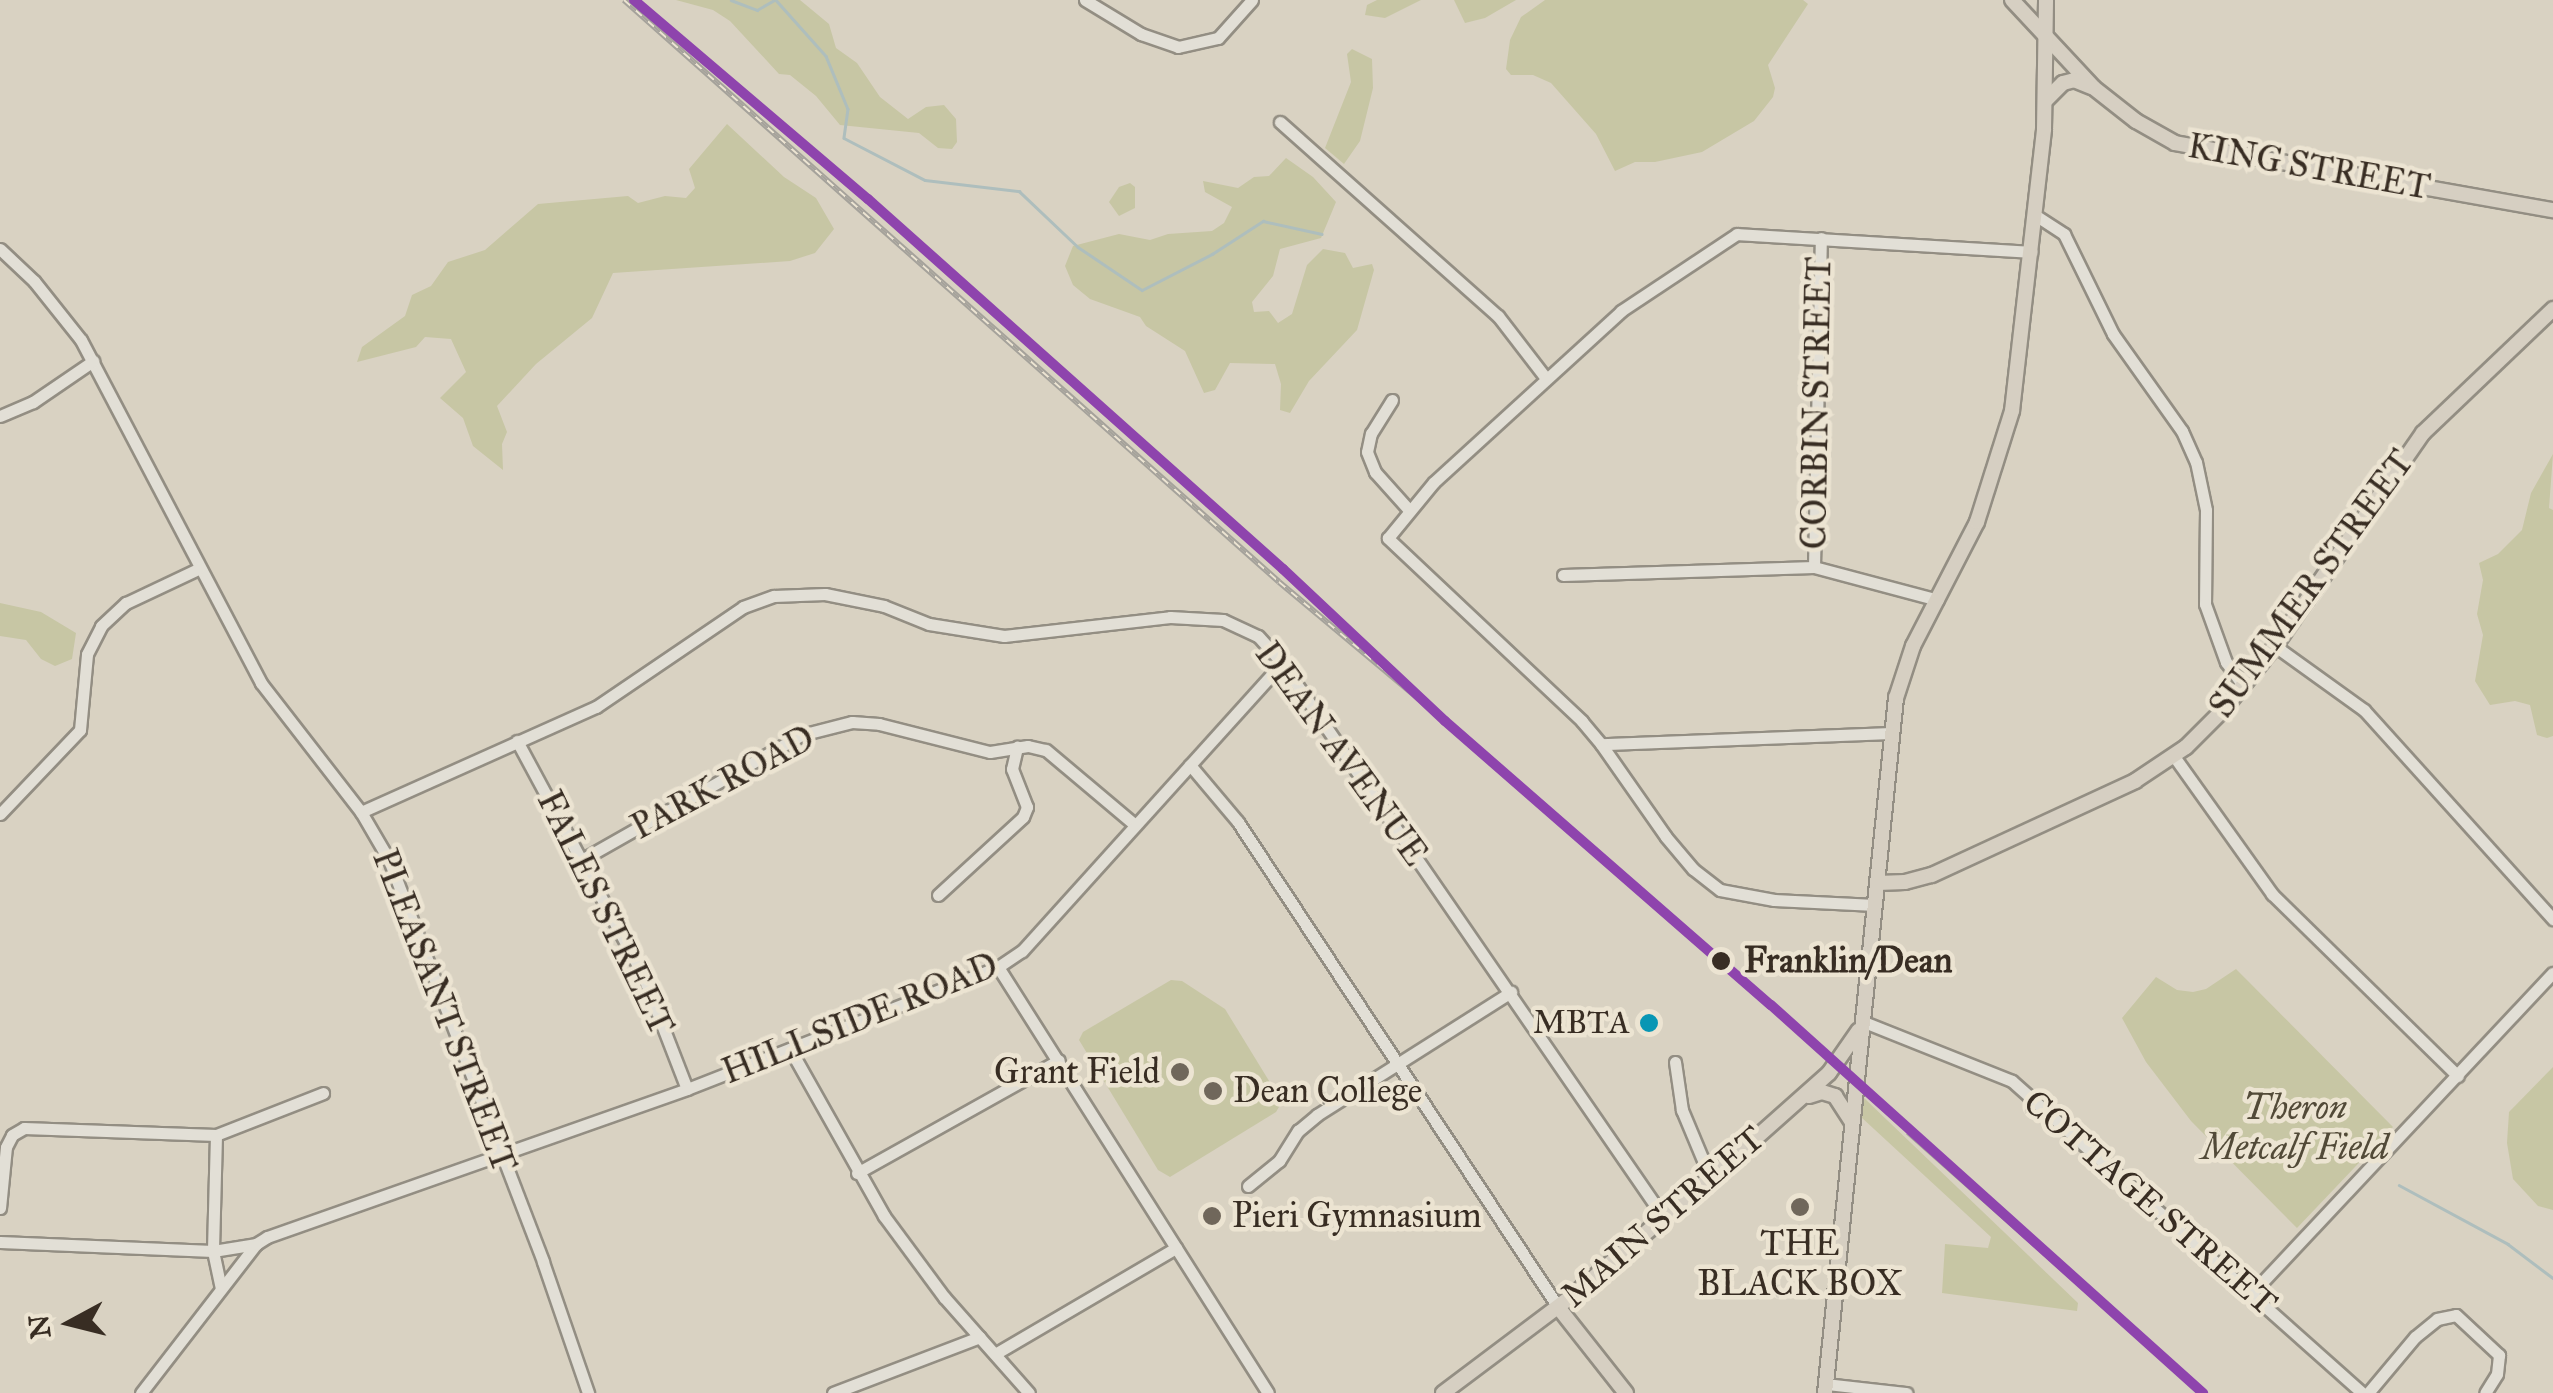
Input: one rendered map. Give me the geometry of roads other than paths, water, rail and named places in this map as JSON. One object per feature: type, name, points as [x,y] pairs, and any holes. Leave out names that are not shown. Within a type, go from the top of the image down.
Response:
[{"type":"main road","name":"KING STREET","points":[[2012,0],[2046,32],[2094,88],[2158,136],[2192,148],[2553,210]]},
{"type":"main road","points":[[1826,1389],[1891,733],[1904,670],[1977,522],[2002,452],[2020,366],[2036,216],[2046,100],[2046,0]]},
{"type":"main road","points":[[2046,100],[2063,83],[2074,80],[2094,88]]},
{"type":"main road","name":"SUMMER STREET","points":[[1878,883],[1905,882],[1932,874],[2134,781],[2173,756],[2213,722],[2275,646],[2423,433],[2553,309]]},
{"type":"main road","name":"MAIN STREET","points":[[1443,1393],[1558,1307],[1799,1100],[1838,1063],[1864,1022]]},
{"type":"main road","points":[[1799,1100],[1830,1094],[1843,1102],[1852,1122]]},
{"type":"main road","points":[[1558,1307],[1626,1393]]},
{"type":"street","points":[[1085,0],[1152,40],[1187,47],[1222,34],[1252,0]]},
{"type":"street","points":[[1280,122],[1498,316],[1545,377]]},
{"type":"street","points":[[2036,216],[2064,234],[2113,334],[2182,431],[2196,462],[2206,510],[2205,604],[2226,662],[2243,685]]},
{"type":"street","points":[[1875,905],[1774,900],[1720,890],[1692,869],[1582,721],[1494,643],[1388,538],[1410,511],[1545,377],[1651,288],[1736,234],[2031,252]]},
{"type":"street","name":"CORBIN STREET","points":[[1814,568],[1821,238]]},
{"type":"street","name":"PLEASANT STREET","points":[[0,248],[34,281],[94,360],[198,568],[261,683],[362,812],[389,860],[429,958],[588,1393]]},
{"type":"street","points":[[0,416],[33,402],[94,360]]},
{"type":"street","points":[[1392,400],[1371,433],[1368,452],[1375,472],[1410,511]]},
{"type":"street","points":[[0,814],[80,730],[86,654],[100,626],[136,598],[198,568]]},
{"type":"street","points":[[1563,575],[1814,568],[1938,600]]},
{"type":"street","name":"DEAN AVENUE","points":[[362,812],[596,706],[742,607],[790,594],[825,594],[884,606],[936,626],[1004,636],[1170,616],[1223,620],[1258,636],[1282,662],[1664,1218]]},
{"type":"street","points":[[2275,646],[2364,710],[2553,919]]},
{"type":"street","name":"HILLSIDE ROAD","points":[[0,1242],[213,1251],[256,1244],[687,1088],[998,967],[1022,951],[1282,662]]},
{"type":"street","name":"PARK ROAD","points":[[583,859],[801,735],[835,726],[879,724],[990,752],[1017,747],[1055,755],[1135,824]]},
{"type":"street","points":[[1601,744],[1891,733]]},
{"type":"street","name":"FALES STREET","points":[[517,741],[642,973],[687,1088]]},
{"type":"street","points":[[938,895],[1023,817],[1027,807],[1012,770],[1017,747]]},
{"type":"street","points":[[2173,756],[2272,894],[2458,1076]]},
{"type":"street","points":[[1190,764],[1238,822],[1558,1307]]},
{"type":"street","points":[[998,967],[1268,1393]]},
{"type":"street","points":[[2252,1293],[2553,973]]},
{"type":"street","points":[[1248,1186],[1279,1161],[1298,1131],[1317,1115],[1400,1066],[1511,992]]},
{"type":"street","name":"COTTAGE STREET","points":[[1864,1022],[2012,1081],[2365,1393]]},
{"type":"street","points":[[790,1049],[858,1173],[918,1264],[1029,1393]]},
{"type":"street","points":[[858,1173],[1060,1060]]},
{"type":"street","points":[[1675,1062],[1682,1110],[1710,1177]]},
{"type":"street","points":[[0,1208],[6,1147],[16,1131],[48,1126],[216,1135],[323,1093]]},
{"type":"street","points":[[216,1135],[213,1251],[221,1288]]},
{"type":"street","points":[[140,1393],[256,1244]]},
{"type":"street","points":[[996,1354],[1176,1248]]},
{"type":"street","points":[[2365,1393],[2437,1318],[2456,1315],[2500,1355],[2496,1374],[2485,1393]]},
{"type":"street","points":[[833,1393],[980,1337]]},
{"type":"street","points":[[1826,1389],[1906,1393]]},
{"type":"waterway","points":[[731,0],[757,10],[774,0]]},
{"type":"waterway","points":[[776,0],[826,56],[848,109],[844,138],[925,180],[1019,191],[1078,247],[1142,290],[1212,254],[1263,221],[1322,234]]},
{"type":"waterway","points":[[2399,1185],[2508,1244],[2553,1278]]},
{"type":"railway","points":[[624,0],[1279,582],[1445,721]]},
{"type":"railway","points":[[1908,1132],[2203,1393]]},
{"type":"place","name":"Franklin/Dean","points":[[1721,961]]},
{"type":"place","name":"MBTA","points":[[1649,1023]]},
{"type":"place","name":"Grant Field","points":[[1180,1072]]},
{"type":"place","name":"Dean College","points":[[1213,1091]]},
{"type":"place","name":"THE BLACK BOX","points":[[1800,1207]]},
{"type":"place","name":"Pieri Gymnasium","points":[[1212,1216]]},
{"type":"park label","name":"Theron Metcalf Field","points":[[2295,1128]]}]
